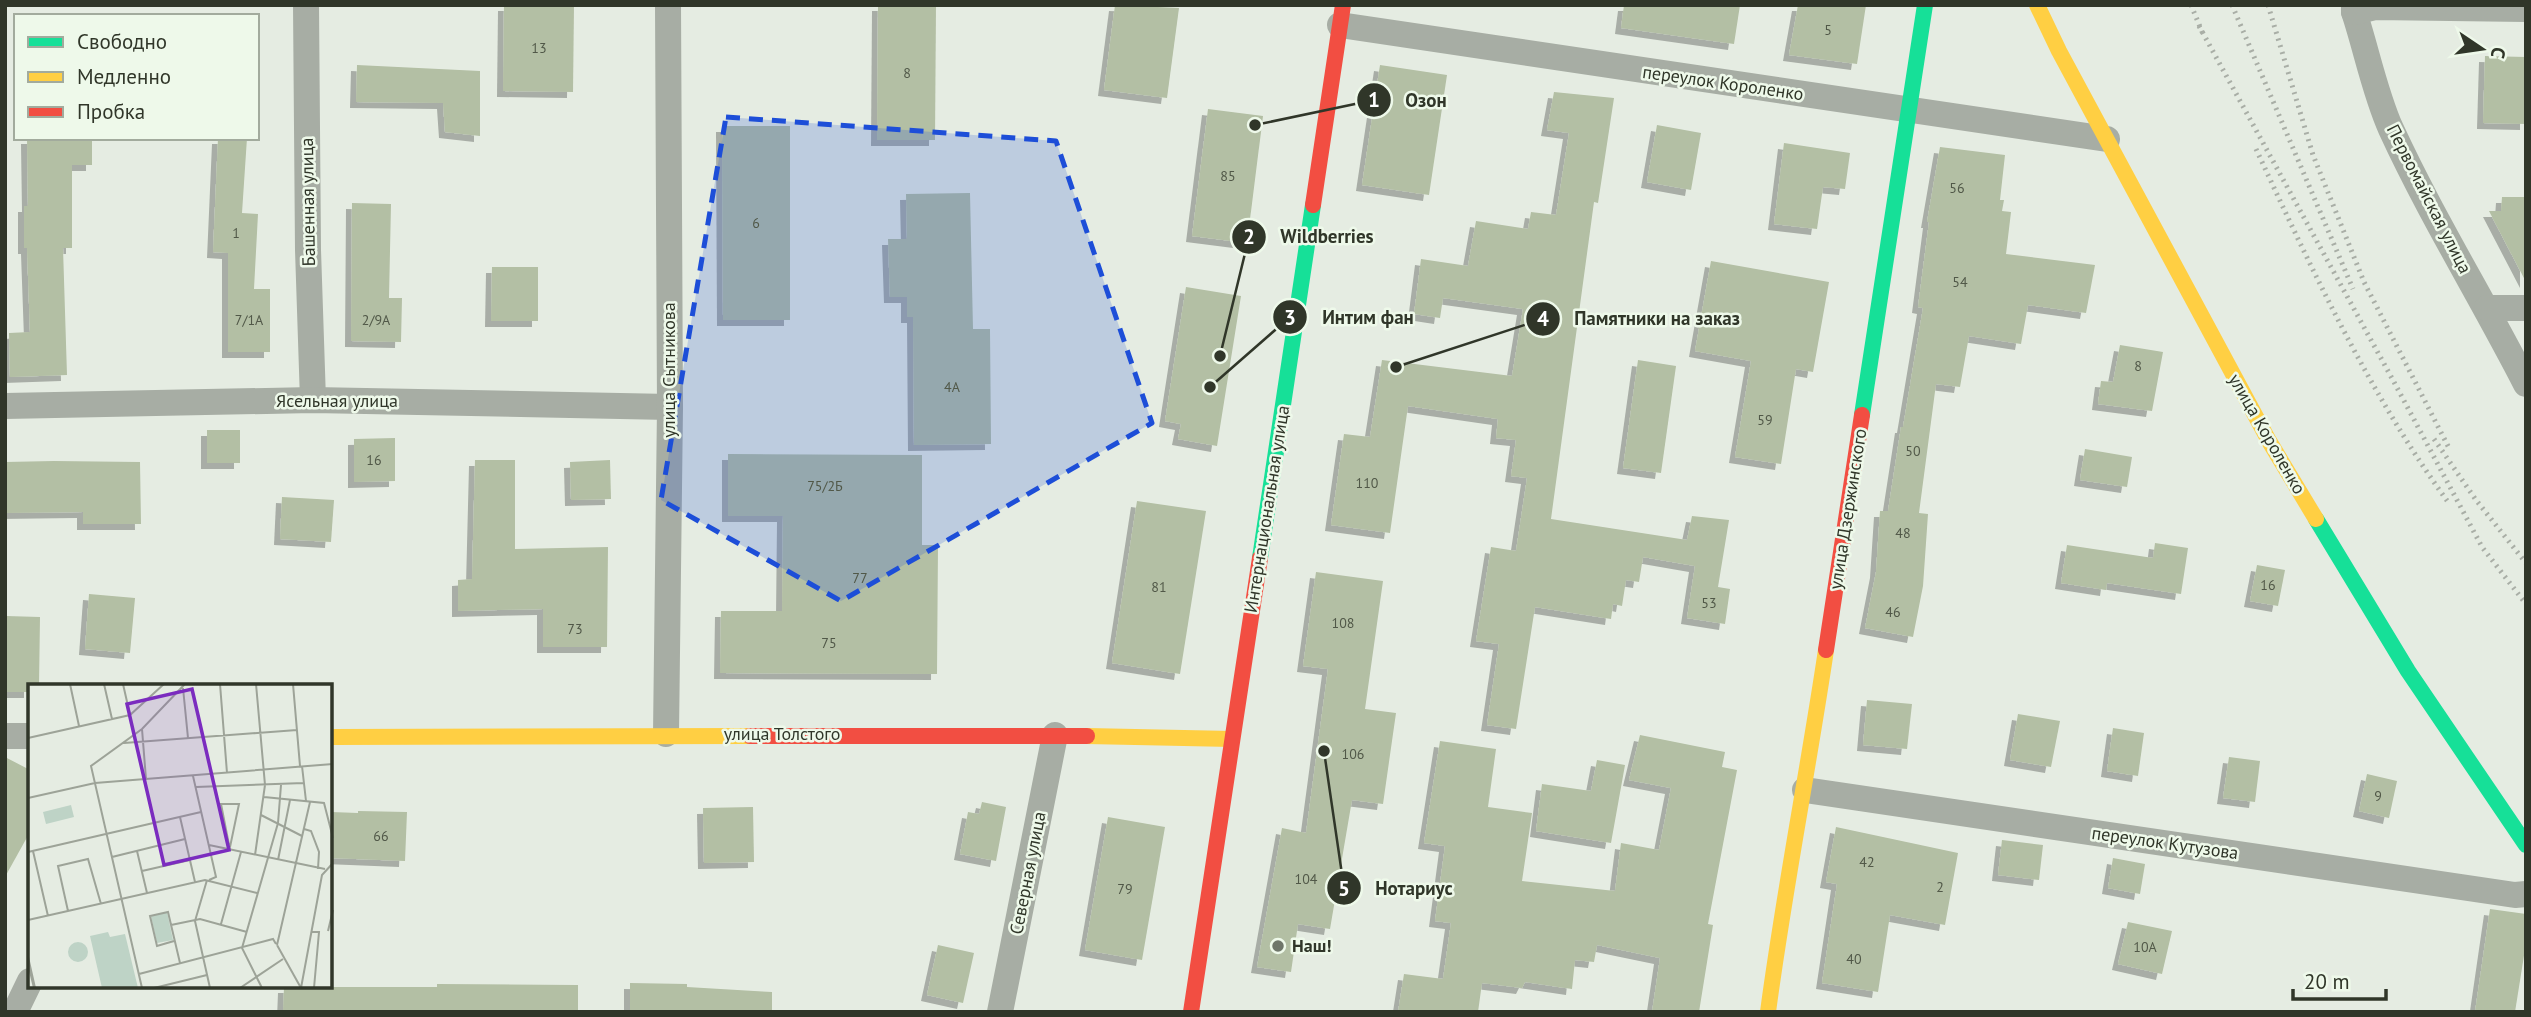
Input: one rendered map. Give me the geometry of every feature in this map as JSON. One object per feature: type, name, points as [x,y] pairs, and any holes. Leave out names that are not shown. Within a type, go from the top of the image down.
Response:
[{"type":"street","name":"Башенная улица","points":[[306,5],[308,250],[313,400]]},
{"type":"street","name":"улица Сытникова","points":[[666,734],[670,408],[668,5]]},
{"type":"street","name":"улица Дзержинского","points":[[1768,1012],[1777,943],[1805,790],[1925,5]]},
{"type":"street","name":"улица Короленко","points":[[2037,5],[2269,441],[2408,671],[2526,845]]},
{"type":"street","points":[[2354,8],[2526,9]]},
{"type":"street","name":"Первомайская улица","points":[[2354,8],[2390,126],[2445,238],[2487,308],[2526,384]]},
{"type":"street","name":"переулок Короленко","points":[[1341,15],[1909,110],[2106,139]]},
{"type":"street","name":"Интернациональная улица","points":[[1191,1012],[1341,15]]},
{"type":"street","points":[[2487,308],[2526,308]]},
{"type":"street","name":"Ясельная улица","points":[[5,406],[313,400],[670,408]]},
{"type":"street","name":"улица Толстого","points":[[332,737],[666,734],[1055,735],[1232,739]]},
{"type":"street","name":"Северная улица","points":[[1000,1012],[1055,735]]},
{"type":"street","points":[[5,736],[28,736]]},
{"type":"street","name":"переулок Кутузова","points":[[1805,790],[2502,893],[2526,894]]},
{"type":"street","points":[[15,1012],[28,985]]},
{"type":"highlighted area","points":[[726,117],[1056,141],[1152,423],[841,601],[661,500]]},
{"type":"building","points":[[504,5],[574,5],[573,92],[503,91]]},
{"type":"building","points":[[878,5],[936,5],[935,140],[877,140]]},
{"type":"building","points":[[1115,5],[1179,8],[1167,98],[1104,90]]},
{"type":"building","points":[[1624,5],[1740,5],[1734,44],[1621,28]]},
{"type":"building","points":[[1798,5],[1866,5],[1857,64],[1789,55]]},
{"type":"building","points":[[2485,56],[2526,57],[2526,124],[2483,123]]},
{"type":"building","points":[[357,65],[480,71],[480,136],[445,132],[443,103],[356,102]]},
{"type":"building","points":[[1380,65],[1447,75],[1429,195],[1362,185]]},
{"type":"building","points":[[1554,92],[1614,98],[1598,203],[1594,202],[1551,519],[1687,540],[1692,516],[1729,520],[1718,587],[1730,589],[1725,624],[1687,618],[1695,566],[1643,557],[1639,582],[1626,580],[1622,606],[1613,604],[1611,619],[1535,607],[1516,729],[1487,725],[1499,644],[1476,641],[1491,547],[1516,551],[1527,478],[1511,476],[1516,440],[1496,438],[1498,419],[1408,406],[1390,533],[1331,525],[1344,434],[1370,437],[1382,360],[1512,376],[1523,309],[1443,298],[1440,318],[1414,314],[1421,259],[1468,266],[1476,221],[1528,229],[1531,212],[1556,215],[1569,133],[1547,130]]},
{"type":"building","points":[[1208,109],[1263,116],[1247,243],[1192,236]]},
{"type":"building","points":[[1657,125],[1701,133],[1691,190],[1647,182]]},
{"type":"building","points":[[722,126],[790,126],[790,320],[723,320]]},
{"type":"building","points":[[27,140],[92,140],[92,165],[72,165],[72,248],[63,248],[67,375],[10,377],[9,333],[30,332],[27,248],[24,248],[24,206],[28,206]]},
{"type":"building","points":[[218,140],[247,140],[242,213],[258,214],[254,289],[270,289],[270,352],[228,352],[228,253],[213,252]]},
{"type":"building","points":[[1784,143],[1850,153],[1845,189],[1823,187],[1817,229],[1774,224]]},
{"type":"building","points":[[1940,147],[2005,155],[2000,200],[2004,200],[2002,211],[2011,212],[2006,254],[2095,265],[2086,313],[2028,305],[2021,344],[1969,336],[1960,387],[1936,384],[1919,513],[1928,514],[1923,586],[1913,637],[1865,628],[1876,572],[1880,511],[1888,511],[1923,308],[1918,307],[1927,222]]},
{"type":"building","points":[[970,193],[973,329],[990,329],[991,444],[914,445],[913,317],[907,317],[907,297],[890,297],[888,239],[907,239],[906,194]]},
{"type":"building","points":[[2502,197],[2526,197],[2526,282],[2489,211],[2501,211]]},
{"type":"building","points":[[352,203],[391,204],[389,298],[402,298],[401,342],[351,341]]},
{"type":"building","points":[[1711,261],[1829,282],[1813,372],[1796,369],[1781,464],[1735,457],[1751,361],[1695,351]]},
{"type":"building","points":[[492,267],[538,267],[538,321],[491,321]]},
{"type":"building","points":[[1186,287],[1241,296],[1217,446],[1178,439],[1181,424],[1165,421]]},
{"type":"building","points":[[2120,345],[2163,352],[2152,411],[2098,404],[2101,381],[2113,382]]},
{"type":"building","points":[[1638,360],[1676,366],[1661,473],[1623,468]]},
{"type":"building","points":[[207,430],[240,430],[240,463],[207,463]]},
{"type":"building","points":[[395,438],[395,481],[354,482],[354,439]]},
{"type":"building","points":[[2085,449],[2132,457],[2127,487],[2080,480]]},
{"type":"building","points":[[728,454],[922,455],[922,545],[938,545],[937,674],[720,673],[721,611],[782,611],[783,516],[728,516]]},
{"type":"building","points":[[475,460],[515,460],[515,549],[608,547],[607,647],[543,647],[543,609],[458,611],[458,580],[472,579]]},
{"type":"building","points":[[610,460],[611,499],[571,500],[570,462]]},
{"type":"building","points":[[5,462],[140,462],[141,524],[83,524],[83,512],[5,513]]},
{"type":"building","points":[[282,497],[334,500],[331,542],[280,539]]},
{"type":"building","points":[[1137,501],[1206,511],[1180,674],[1112,663]]},
{"type":"building","points":[[2155,543],[2188,548],[2181,594],[2107,583],[2106,590],[2061,583],[2067,545],[2153,558]]},
{"type":"building","points":[[2257,565],[2285,570],[2278,606],[2250,601]]},
{"type":"building","points":[[1316,572],[1383,581],[1365,709],[1396,713],[1383,804],[1352,800],[1330,929],[1298,924],[1291,972],[1257,967],[1282,828],[1306,833],[1328,669],[1303,666]]},
{"type":"building","points":[[89,594],[135,598],[130,653],[85,649]]},
{"type":"building","points":[[6,616],[40,617],[39,684],[28,684],[28,692],[5,692]]},
{"type":"building","points":[[1867,700],[1912,704],[1907,749],[1863,745]]},
{"type":"building","points":[[2018,714],[2060,721],[2051,767],[2010,760]]},
{"type":"building","points":[[2113,728],[2144,733],[2138,776],[2107,771]]},
{"type":"building","points":[[1640,735],[1725,752],[1722,767],[1737,770],[1708,924],[1713,925],[1699,1012],[1652,1012],[1660,958],[1597,945],[1594,962],[1575,960],[1572,989],[1525,982],[1522,988],[1482,983],[1478,1012],[1398,1012],[1404,974],[1443,979],[1451,923],[1435,921],[1445,846],[1424,843],[1440,741],[1496,749],[1488,807],[1532,813],[1522,881],[1615,891],[1621,843],[1659,850],[1671,788],[1629,780]]},
{"type":"building","points":[[5,757],[28,769],[28,836],[5,877]]},
{"type":"building","points":[[2229,757],[2260,761],[2255,802],[2223,798]]},
{"type":"building","points":[[1597,760],[1625,765],[1611,843],[1536,831],[1542,784],[1591,791]]},
{"type":"building","points":[[2367,774],[2397,781],[2389,818],[2359,811]]},
{"type":"building","points":[[982,802],[1006,807],[996,861],[960,854],[968,812],[979,814]]},
{"type":"building","points":[[753,807],[754,862],[704,863],[703,808]]},
{"type":"building","points":[[332,812],[407,812],[405,861],[332,858]]},
{"type":"building","points":[[1108,817],[1165,827],[1142,960],[1085,950]]},
{"type":"building","points":[[1836,827],[1958,853],[1945,925],[1890,915],[1878,992],[1822,983],[1837,884],[1826,882]]},
{"type":"building","points":[[2002,840],[2043,845],[2039,880],[1998,875]]},
{"type":"building","points":[[2113,858],[2145,864],[2140,894],[2108,888]]},
{"type":"building","points":[[2490,909],[2526,914],[2526,943],[2515,1012],[2475,1012]]},
{"type":"building","points":[[2128,922],[2172,931],[2162,974],[2118,964]]},
{"type":"building","points":[[938,945],[974,953],[963,1003],[927,995]]},
{"type":"building","points":[[630,983],[687,984],[687,987],[772,992],[772,1012],[630,1012]]},
{"type":"building","points":[[437,984],[578,985],[578,1012],[283,1012],[284,989],[437,987]]},
{"type":"railway","points":[[2191,5],[2203,34]]},
{"type":"railway","points":[[2232,5],[2353,289]]},
{"type":"railway","points":[[2268,5],[2313,155],[2364,282],[2449,448]]},
{"type":"railway","points":[[2199,26],[2482,547],[2526,604]]},
{"type":"railway","points":[[2256,149],[2343,330],[2393,418],[2448,502]]},
{"type":"railway","points":[[2434,439],[2476,500],[2526,563]]},
{"type":"traffic: fast","points":[[1862,415],[1925,5]]},
{"type":"traffic: fast","points":[[1260,558],[1313,205]]},
{"type":"traffic: fast","points":[[2316,519],[2408,671],[2526,845]]},
{"type":"traffic: slow","points":[[2037,5],[2059,51],[2269,441],[2316,519]]},
{"type":"traffic: slow","points":[[1768,1012],[1826,650]]},
{"type":"traffic: slow","points":[[332,737],[750,736]]},
{"type":"traffic: slow","points":[[1087,736],[1232,739]]},
{"type":"traffic: jam","points":[[1313,205],[1343,5]]},
{"type":"traffic: jam","points":[[1826,650],[1862,415]]},
{"type":"traffic: jam","points":[[1191,1012],[1260,558]]},
{"type":"traffic: jam","points":[[750,736],[1087,736]]},
{"type":"place","name":"Озон","points":[[1255,125]]},
{"type":"place","name":"Wildberries","points":[[1220,356]]},
{"type":"place","name":"Памятники на заказ","points":[[1396,367]]},
{"type":"place","name":"Интим фан","points":[[1210,387]]},
{"type":"place","name":"Нотариус","points":[[1324,751]]},
{"type":"place","name":"Наш!","points":[[1278,946]]}]
